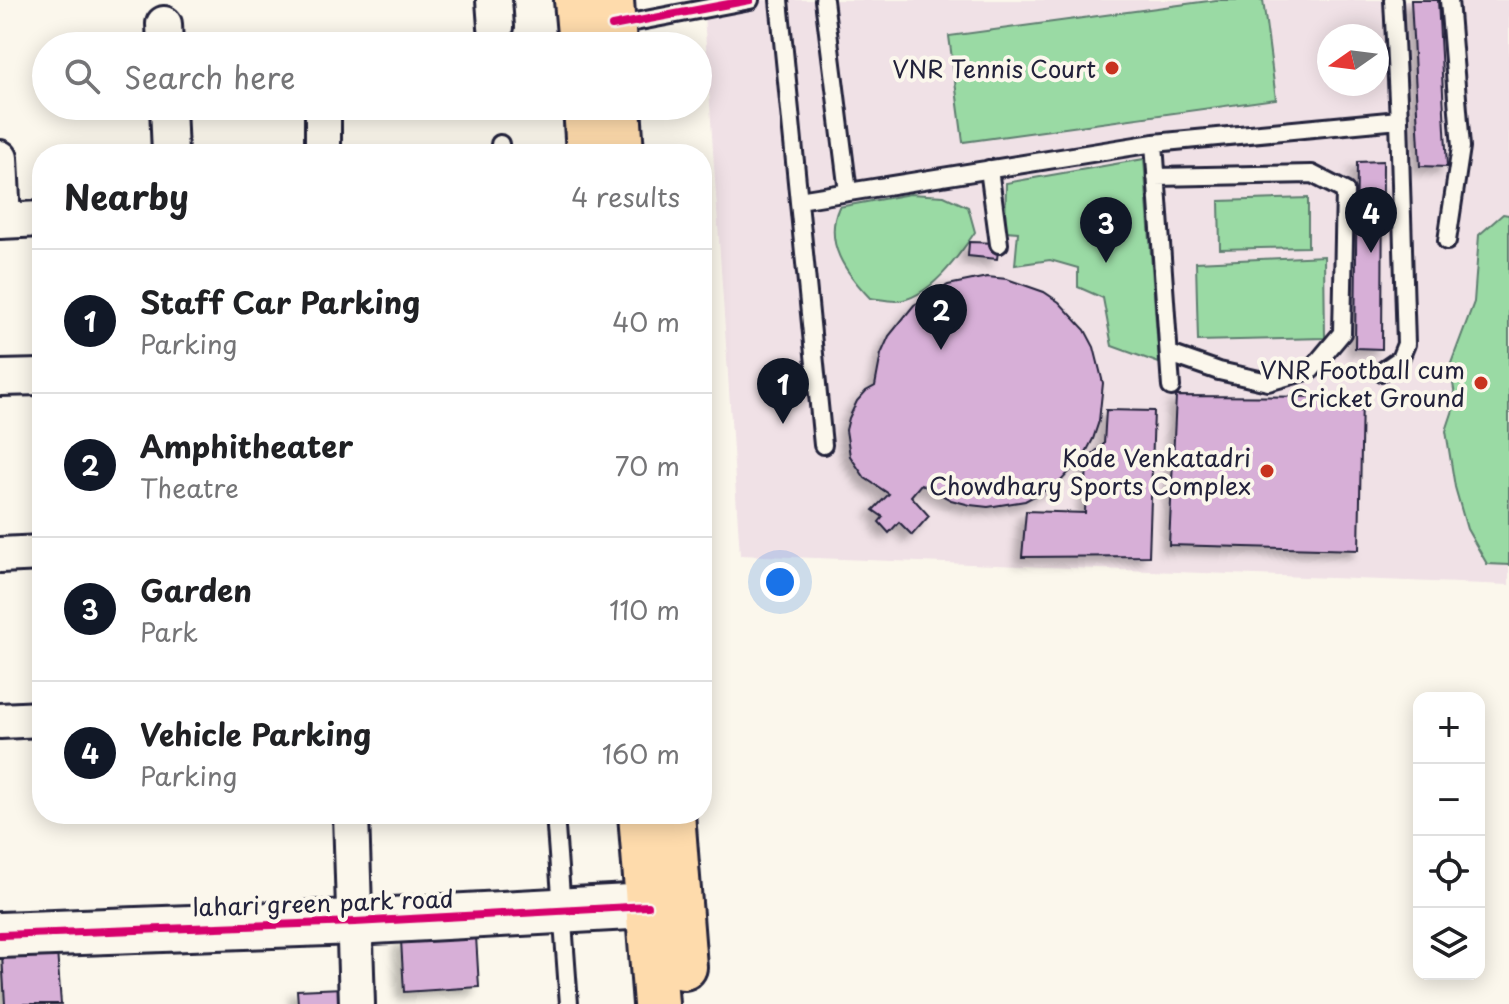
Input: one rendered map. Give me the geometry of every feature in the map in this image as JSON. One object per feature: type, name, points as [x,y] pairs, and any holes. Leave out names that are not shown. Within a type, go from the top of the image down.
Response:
[{"type":"main road","points":[[577,0],[604,30]]},
{"type":"main road","points":[[587,120],[588,144]]},
{"type":"main road","points":[[619,120],[620,144]]},
{"type":"main road","points":[[642,824],[656,1004]]},
{"type":"main road","points":[[673,824],[687,1004]]},
{"type":"street","points":[[169,120],[170,144]]},
{"type":"street","points":[[323,120],[323,144]]},
{"type":"street","points":[[0,158],[1,221],[32,219]]},
{"type":"street","points":[[0,378],[32,377]]},
{"type":"street","points":[[0,555],[32,553]]},
{"type":"street","points":[[0,721],[32,719]]},
{"type":"street","points":[[351,824],[357,1004]]},
{"type":"street","name":"lahari green park road","points":[[0,935],[355,922],[648,906]]},
{"type":"lane","points":[[604,30],[750,0]]},
{"type":"lane","points":[[779,0],[823,445]]},
{"type":"lane","points":[[824,0],[848,192]]},
{"type":"lane","points":[[1381,372],[1400,359],[1406,344],[1393,0]]},
{"type":"lane","points":[[1447,241],[1461,147],[1449,0]]},
{"type":"lane","points":[[799,200],[1154,143],[1399,120]]},
{"type":"lane","points":[[1154,143],[1171,387]]},
{"type":"lane","points":[[989,169],[999,244]]},
{"type":"lane","points":[[1156,177],[1312,174],[1345,191],[1342,333],[1311,370],[1268,382],[1219,371],[1170,354]]},
{"type":"lane","points":[[556,824],[569,1004]]},
{"type":"shaded area","points":[[703,0],[1509,0],[1509,585],[740,555],[711,120],[712,32],[705,32]]},
{"type":"green space","name":"VNR Tennis Court","points":[[1216,0],[1263,0],[1276,99],[963,142],[949,36]]},
{"type":"green space","points":[[1144,159],[1159,363],[1112,346],[1103,298],[1078,287],[1078,268],[1050,260],[1015,265],[1018,232],[1005,231],[1006,183]]},
{"type":"green space","points":[[910,194],[944,196],[968,207],[975,232],[942,275],[920,293],[896,301],[870,298],[845,268],[835,245],[835,220],[839,207]]},
{"type":"green space","points":[[1308,198],[1308,247],[1220,249],[1219,201]]},
{"type":"green space","name":"VNR Football cum Cricket Ground","points":[[1503,214],[1509,215],[1509,565],[1487,564],[1467,529],[1455,487],[1446,431],[1456,401],[1450,366],[1474,302],[1479,235]]},
{"type":"green space","points":[[1324,256],[1325,338],[1198,341],[1196,262]]},
{"type":"building","points":[[1411,0],[1438,0],[1447,167],[1420,166]]},
{"type":"building","points":[[1383,161],[1382,349],[1355,348],[1357,162]]},
{"type":"building","points":[[969,242],[999,243],[997,259],[968,256]]},
{"type":"building","points":[[987,277],[1007,279],[1044,292],[1059,302],[1085,330],[1094,347],[1103,383],[1099,421],[1093,439],[1084,456],[1059,483],[1025,501],[988,507],[970,505],[951,500],[921,484],[911,496],[929,516],[912,535],[899,522],[889,533],[879,522],[883,517],[873,510],[889,494],[865,478],[850,456],[846,430],[849,418],[857,401],[875,386],[881,354],[889,336],[914,305],[948,285]]},
{"type":"building","name":"Kode Venkatadri Chowdhary Sports Complex","points":[[1176,396],[1362,397],[1359,550],[1169,545]]},
{"type":"building","points":[[1106,410],[1154,411],[1149,556],[1022,557],[1026,511],[1085,513],[1087,459],[1104,444]]},
{"type":"building","points":[[476,936],[479,987],[404,992],[401,940]]},
{"type":"building","points":[[57,951],[61,1004],[5,1004],[2,955]]},
{"type":"building","points":[[343,988],[344,1004],[298,1004],[297,990]]},
{"type":"cycle path","points":[[612,26],[750,0]]},
{"type":"cycle path","points":[[0,935],[355,922],[648,906]]},
{"type":"place","name":"VNR Tennis Court","points":[[1112,68]]},
{"type":"place","name":"Vehicle Parking","points":[[1371,253]]},
{"type":"place","name":"Garden","points":[[1106,263]]},
{"type":"place","name":"Amphitheater","points":[[941,350]]},
{"type":"place","name":"VNR Football cum Cricket Ground","points":[[1481,383]]},
{"type":"place","name":"Staff Car Parking","points":[[783,424]]},
{"type":"place","name":"Kode Venkatadri Chowdhary Sports Complex","points":[[1267,471]]}]
